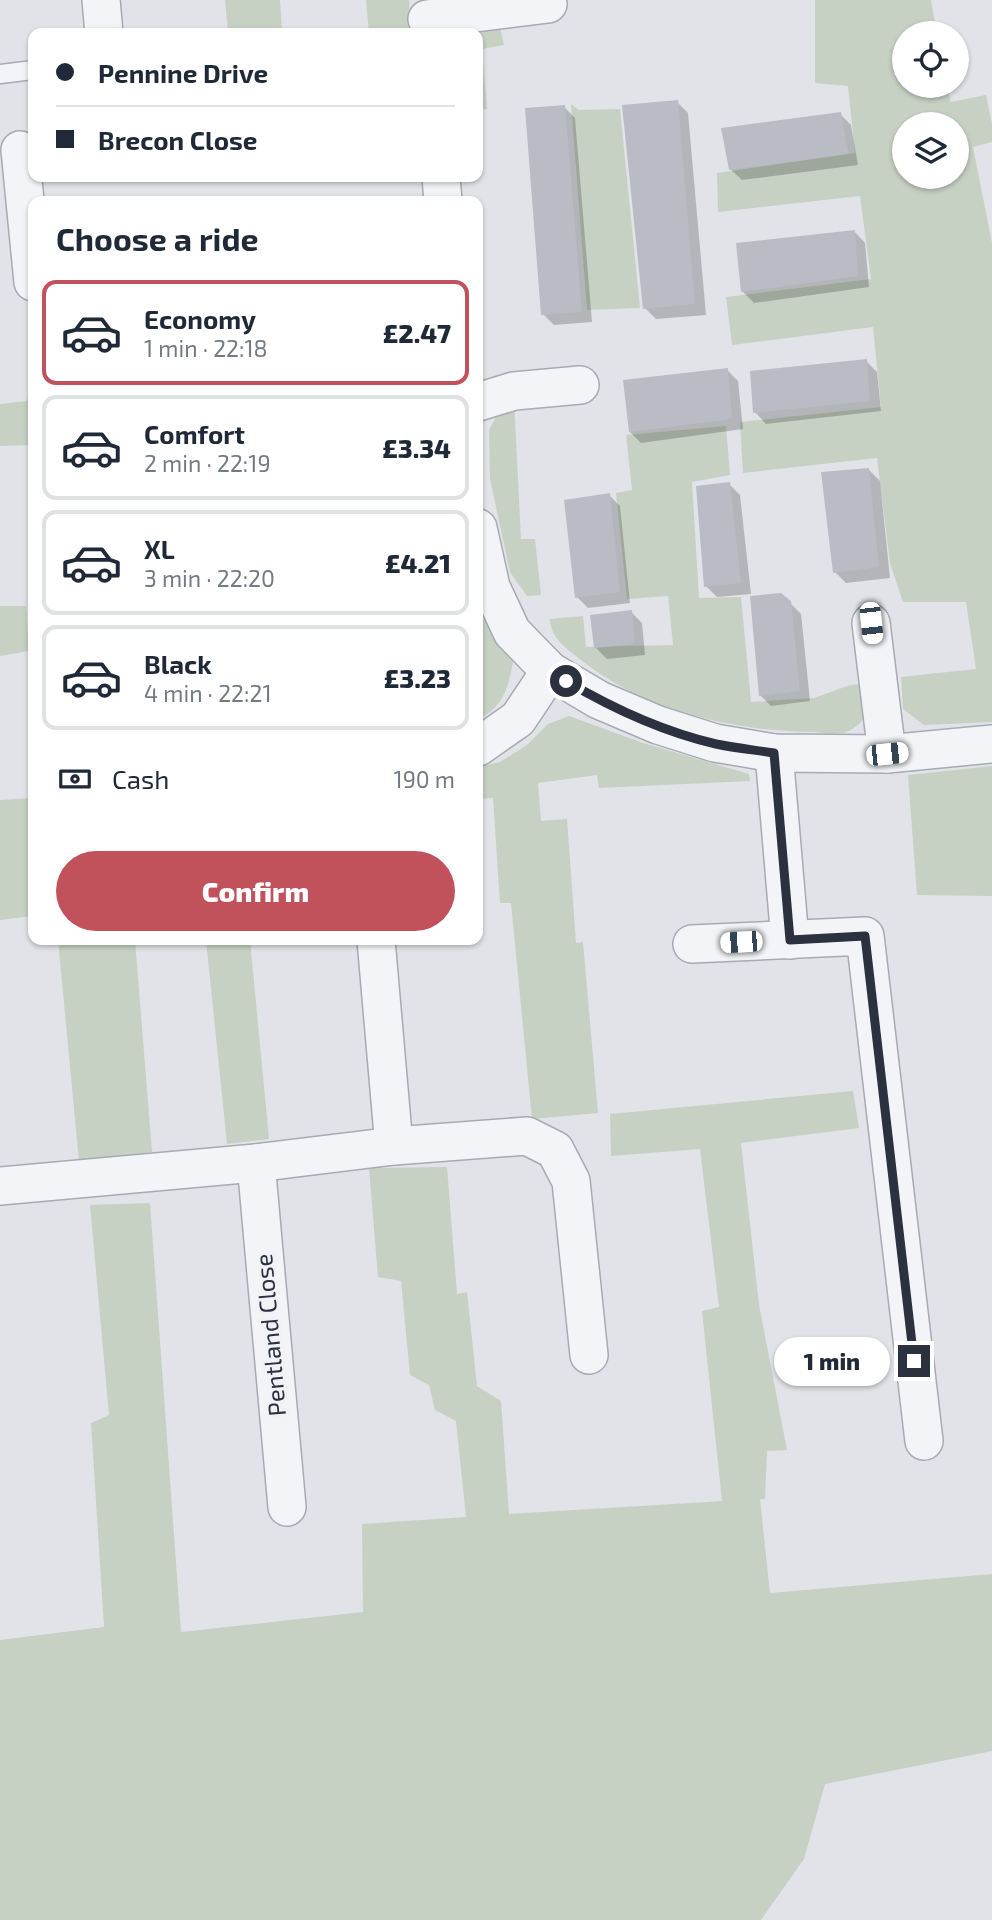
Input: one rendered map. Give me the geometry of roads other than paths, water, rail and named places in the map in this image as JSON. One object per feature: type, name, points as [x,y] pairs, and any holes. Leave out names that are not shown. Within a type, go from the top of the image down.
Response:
[{"type":"street","points":[[101,0],[104,28]]},
{"type":"street","points":[[427,17],[548,4]]},
{"type":"street","points":[[18,150],[28,238]]},
{"type":"street","points":[[483,400],[514,391],[580,385]]},
{"type":"street","points":[[483,551],[491,587],[512,632],[550,671],[599,700],[658,725],[715,744],[774,753],[887,754],[992,744]]},
{"type":"street","points":[[871,623],[887,754]]},
{"type":"street","points":[[483,744],[518,719],[550,671]]},
{"type":"street","points":[[774,753],[790,940]]},
{"type":"street","points":[[692,944],[865,936],[923,1441]]},
{"type":"street","points":[[376,945],[394,1146]]},
{"type":"street","points":[[0,1186],[256,1163],[394,1146],[527,1136],[555,1150],[571,1181],[589,1355]]},
{"type":"street","name":"Pentland Close","points":[[256,1163],[287,1507]]},
{"type":"lane","points":[[0,74],[28,71]]}]
